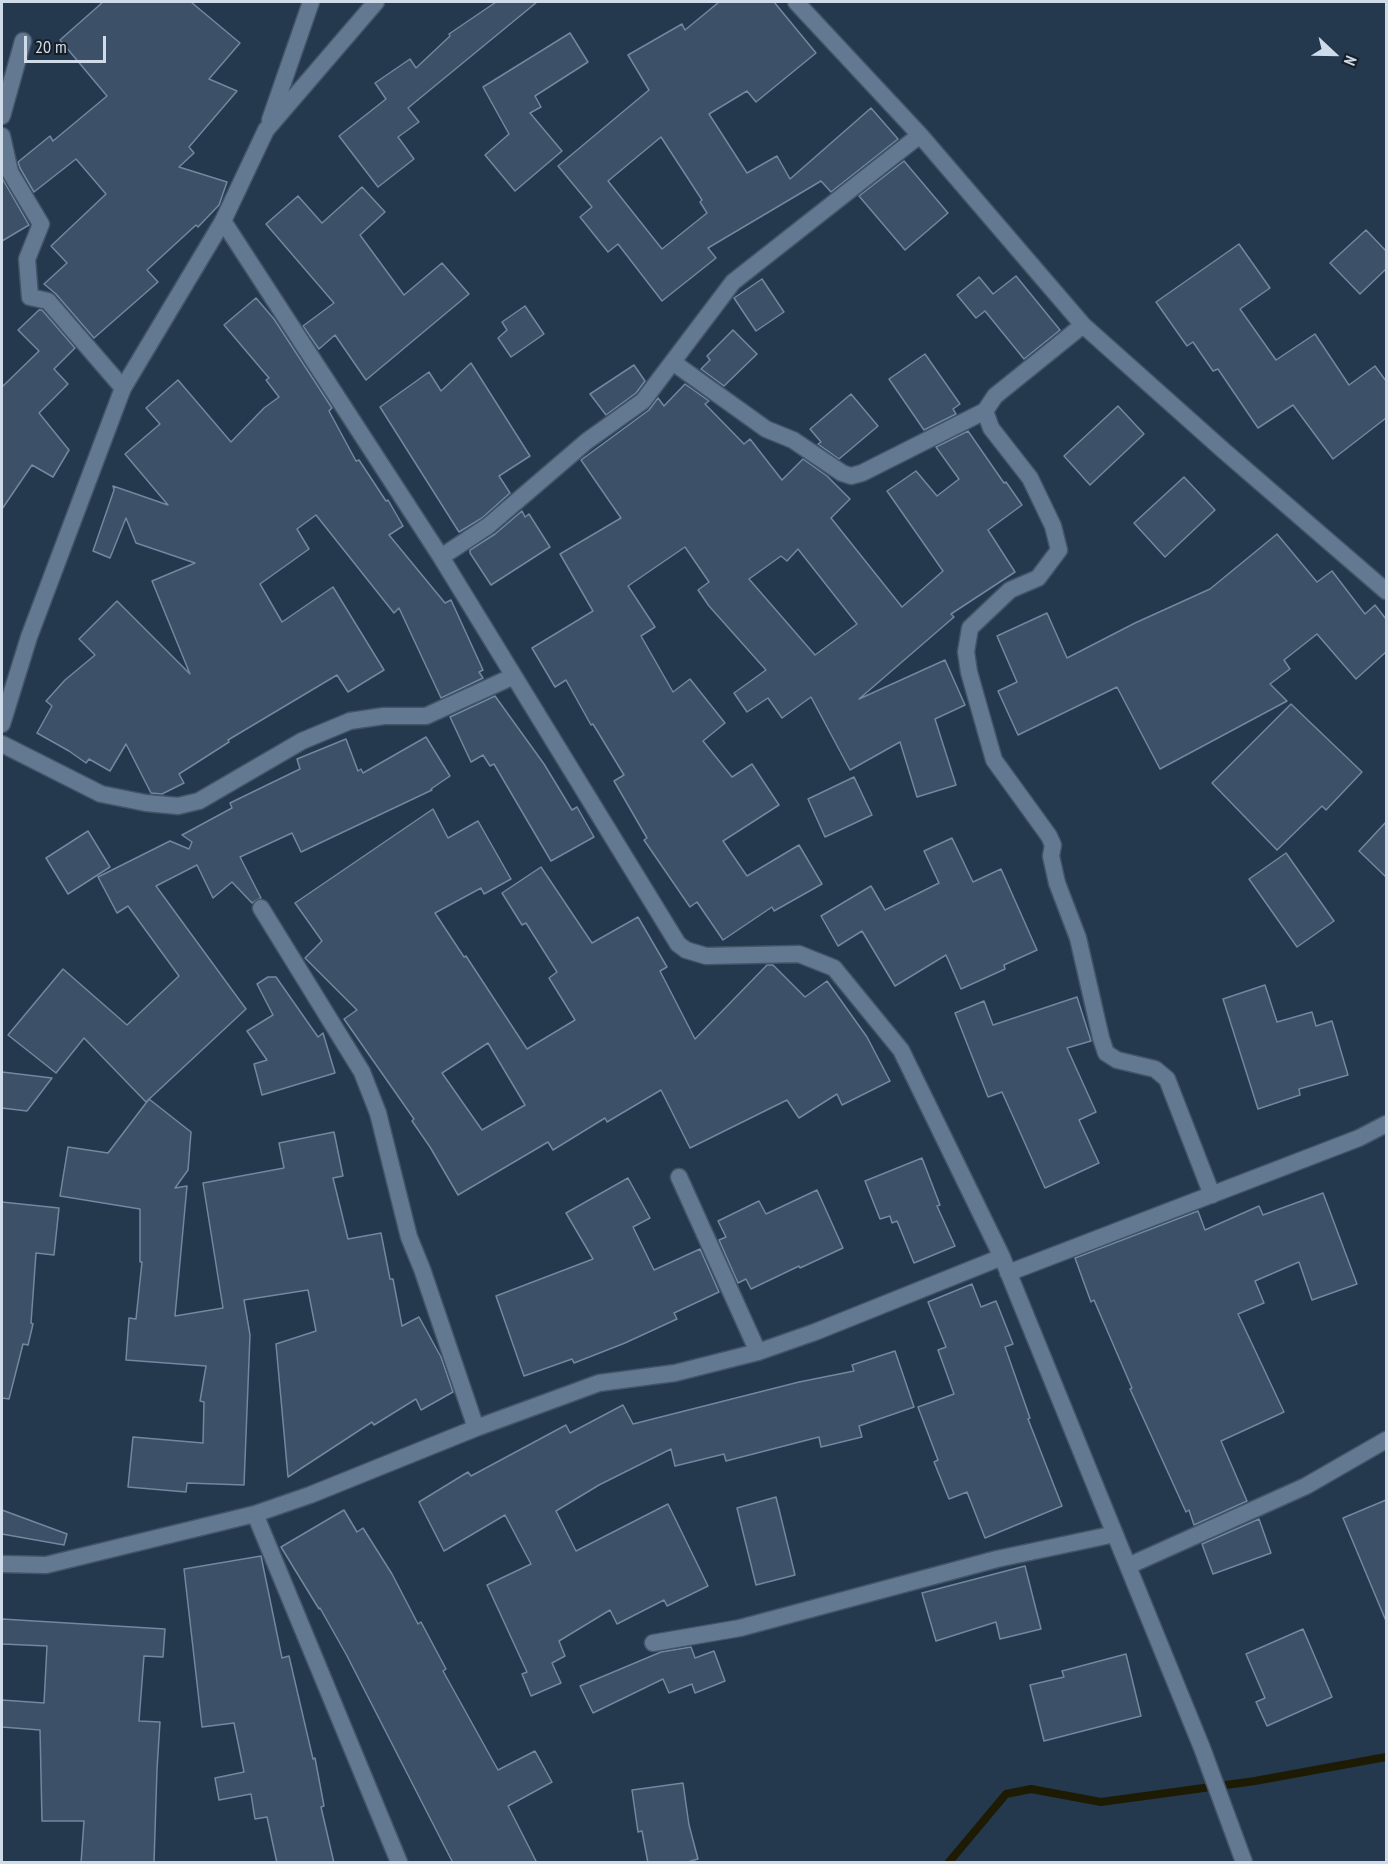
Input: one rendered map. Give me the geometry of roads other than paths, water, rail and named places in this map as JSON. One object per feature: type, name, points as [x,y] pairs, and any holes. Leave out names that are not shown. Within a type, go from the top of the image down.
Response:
[{"type":"street","points":[[2,724],[28,637],[123,388],[223,221],[266,130],[311,2]]},
{"type":"street","points":[[266,130],[376,2]]},
{"type":"street","points":[[796,2],[920,135],[1083,325],[1386,591]]},
{"type":"street","points":[[2,116],[23,41]]},
{"type":"street","points":[[441,557],[488,526],[587,441],[643,401],[674,363],[733,282],[920,135]]},
{"type":"street","points":[[2,136],[10,172],[41,224],[27,259],[30,297],[48,301],[123,388]]},
{"type":"street","points":[[223,221],[441,557],[678,944],[686,950],[706,956],[798,954],[834,968],[901,1050],[1002,1257],[1202,1748],[1242,1859]]},
{"type":"street","points":[[674,363],[766,429],[794,440],[842,473],[851,476],[914,448],[985,411],[994,396],[1083,325]]},
{"type":"street","points":[[985,411],[991,428],[1030,477],[1053,526],[1059,550],[1038,578],[1010,590],[970,628],[966,652],[969,672],[994,760],[1049,836],[1053,845],[1052,856],[1058,883],[1078,938],[1106,1053],[1117,1060],[1155,1069],[1167,1079],[1212,1195]]},
{"type":"street","points":[[2,744],[101,794],[146,803],[178,806],[199,801],[293,746],[350,721],[384,716],[426,716],[514,676]]},
{"type":"street","points":[[261,908],[362,1072],[378,1113],[409,1237],[476,1428]]},
{"type":"street","points":[[1008,1273],[1359,1138],[1386,1124]]},
{"type":"street","points":[[679,1177],[758,1352]]},
{"type":"street","points":[[2,1564],[46,1565],[255,1514],[310,1495],[476,1428],[599,1383],[675,1373],[758,1352],[826,1328],[1002,1257]]},
{"type":"street","points":[[1128,1566],[1306,1486],[1386,1440]]},
{"type":"street","points":[[255,1514],[399,1863]]},
{"type":"street","points":[[653,1643],[740,1628],[986,1562],[1115,1534]]},
{"type":"waterway","points":[[949,1862],[1006,1794],[1031,1789],[1101,1802],[1255,1781],[1386,1757]]}]
